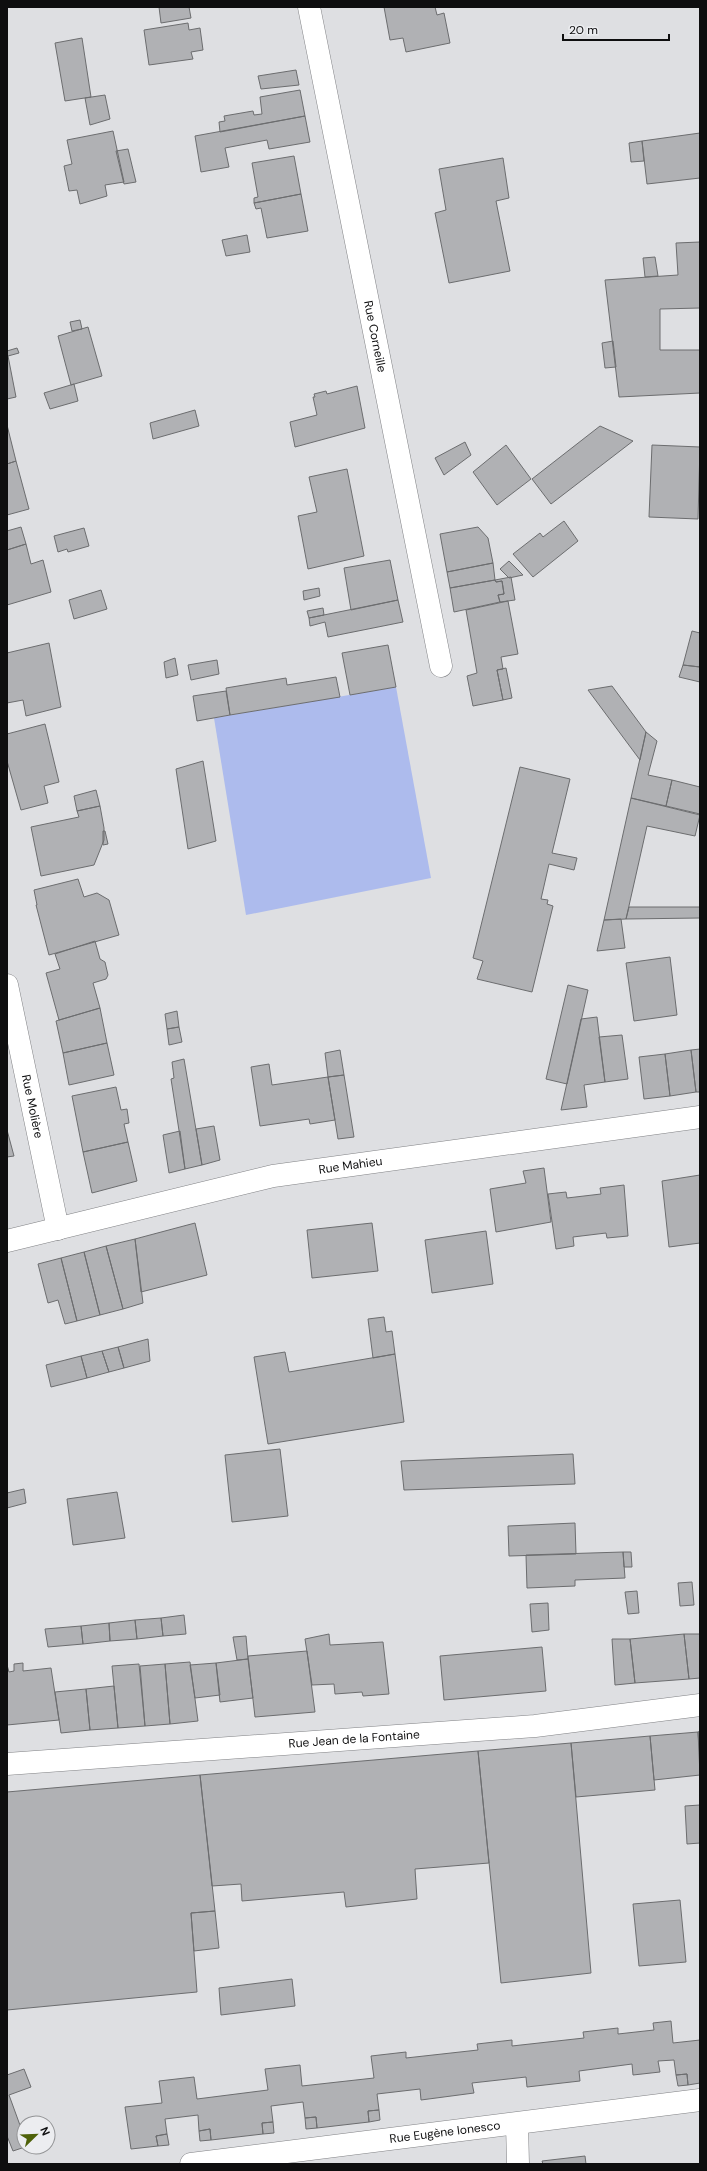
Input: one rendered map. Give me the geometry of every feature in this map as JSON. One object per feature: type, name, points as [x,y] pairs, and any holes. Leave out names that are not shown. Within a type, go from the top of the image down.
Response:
[{"type":"street","name":"Rue Corneille","points":[[309,7],[441,666]]},
{"type":"street","name":"Rue Molière","points":[[7,985],[58,1228]]},
{"type":"street","name":"Rue Mahieu","points":[[7,1241],[273,1176],[700,1117]]},
{"type":"street","name":"Rue Jean de la Fontaine","points":[[7,1764],[535,1726],[700,1705]]},
{"type":"street","name":"Rue Eugène Ionesco","points":[[191,2164],[700,2100]]},
{"type":"street","points":[[517,2124],[518,2164]]},
{"type":"shaded area","points":[[396,687],[431,878],[246,915],[214,718]]},
{"type":"building","points":[[159,7],[189,7],[191,18],[161,23]]},
{"type":"building","points":[[384,7],[435,7],[437,15],[444,13],[450,43],[406,52],[403,38],[390,40]]},
{"type":"building","points":[[188,23],[189,30],[200,28],[203,50],[191,52],[193,59],[149,65],[144,30]]},
{"type":"building","points":[[82,38],[91,97],[65,101],[55,43]]},
{"type":"building","points":[[296,70],[299,85],[261,89],[258,76]]},
{"type":"building","points":[[300,90],[305,116],[220,132],[219,122],[225,121],[224,116],[253,111],[254,115],[262,114],[260,97]]},
{"type":"building","points":[[105,95],[110,119],[90,125],[85,98]]},
{"type":"building","points":[[305,116],[310,142],[269,149],[267,140],[225,148],[229,167],[201,172],[195,136]]},
{"type":"building","points":[[113,131],[124,182],[105,185],[107,196],[80,204],[77,190],[69,191],[64,166],[72,164],[67,140]]},
{"type":"building","points":[[700,133],[700,178],[647,184],[642,141]]},
{"type":"building","points":[[642,141],[644,161],[631,162],[629,143]]},
{"type":"building","points":[[128,149],[136,182],[124,184],[116,151]]},
{"type":"building","points":[[294,156],[301,194],[254,203],[254,198],[258,197],[252,163]]},
{"type":"building","points":[[503,158],[509,198],[496,201],[510,271],[449,283],[435,213],[446,210],[439,169]]},
{"type":"building","points":[[301,194],[308,231],[267,238],[261,208],[256,209],[254,203]]},
{"type":"building","points":[[247,235],[250,252],[226,256],[222,240]]},
{"type":"building","points":[[700,242],[700,308],[660,309],[660,350],[700,350],[700,393],[619,397],[605,280],[678,275],[676,243]]},
{"type":"building","points":[[655,257],[658,276],[645,277],[643,258]]},
{"type":"building","points":[[80,320],[82,329],[72,331],[70,322]]},
{"type":"building","points":[[88,327],[102,376],[71,385],[58,336]]},
{"type":"building","points":[[613,341],[616,367],[605,368],[602,343]]},
{"type":"building","points":[[17,348],[19,353],[8,356],[16,397],[7,399],[7,351]]},
{"type":"building","points":[[74,384],[78,401],[50,409],[44,393]]},
{"type":"building","points":[[357,386],[365,428],[295,447],[290,422],[317,415],[313,397],[315,397],[314,394],[326,391],[327,394]]},
{"type":"building","points":[[195,410],[199,426],[153,439],[150,423]]},
{"type":"building","points":[[7,425],[16,461],[7,464]]},
{"type":"building","points":[[600,426],[633,441],[551,504],[532,479]]},
{"type":"building","points":[[465,442],[471,455],[444,475],[435,458]]},
{"type":"building","points":[[506,445],[531,479],[497,505],[473,472]]},
{"type":"building","points":[[652,445],[700,447],[698,519],[649,517]]},
{"type":"building","points":[[16,461],[29,509],[7,515],[7,464]]},
{"type":"building","points":[[347,469],[364,556],[308,569],[298,516],[317,512],[309,477]]},
{"type":"building","points":[[564,521],[578,541],[533,577],[513,554],[540,533],[543,537]]},
{"type":"building","points":[[21,527],[26,544],[7,550],[7,531]]},
{"type":"building","points":[[478,527],[488,538],[493,563],[447,572],[440,534]]},
{"type":"building","points":[[84,528],[89,546],[68,552],[67,549],[58,552],[54,536]]},
{"type":"building","points":[[26,544],[31,564],[43,560],[51,592],[7,605],[7,550]]},
{"type":"building","points":[[390,560],[398,600],[351,610],[344,568]]},
{"type":"building","points":[[509,561],[523,575],[509,578],[500,569]]},
{"type":"building","points":[[493,563],[495,580],[450,588],[447,572]]},
{"type":"building","points":[[511,577],[515,600],[500,602],[498,595],[504,594],[502,581],[496,582],[495,580]]},
{"type":"building","points":[[495,580],[496,582],[502,581],[504,594],[498,595],[500,602],[454,612],[450,588]]},
{"type":"building","points":[[319,588],[320,596],[304,600],[303,591]]},
{"type":"building","points":[[101,590],[107,609],[74,619],[69,600]]},
{"type":"building","points":[[398,600],[403,622],[328,637],[325,622],[310,626],[309,618]]},
{"type":"building","points":[[508,601],[518,654],[501,657],[503,669],[497,670],[503,700],[473,706],[467,676],[477,673],[466,610]]},
{"type":"building","points":[[323,608],[324,615],[309,618],[307,611]]},
{"type":"building","points":[[692,631],[700,633],[700,667],[683,665]]},
{"type":"building","points":[[49,643],[61,707],[26,716],[23,700],[7,703],[7,653]]},
{"type":"building","points":[[388,645],[396,687],[350,695],[342,653]]},
{"type":"building","points":[[175,658],[178,675],[166,678],[164,662]]},
{"type":"building","points":[[217,660],[219,674],[191,680],[188,665]]},
{"type":"building","points":[[683,665],[700,667],[700,682],[679,677]]},
{"type":"building","points":[[506,668],[512,698],[503,700],[497,670]]},
{"type":"building","points":[[336,677],[340,697],[230,715],[226,688],[286,678],[287,685]]},
{"type":"building","points":[[612,686],[646,732],[640,760],[588,690]]},
{"type":"building","points":[[226,691],[230,715],[197,721],[193,696]]},
{"type":"building","points":[[45,724],[59,782],[44,786],[48,803],[21,810],[7,761],[7,734]]},
{"type":"building","points":[[646,732],[657,741],[648,775],[672,780],[666,806],[631,798]]},
{"type":"building","points":[[203,761],[216,841],[188,849],[176,769]]},
{"type":"building","points":[[520,767],[570,779],[552,853],[577,858],[574,870],[549,864],[541,899],[548,900],[547,904],[553,906],[532,992],[477,979],[483,961],[473,958]]},
{"type":"building","points":[[672,780],[700,787],[700,814],[666,806]]},
{"type":"building","points":[[96,790],[100,806],[77,811],[74,796]]},
{"type":"building","points":[[631,798],[700,815],[695,836],[647,826],[626,919],[604,920]]},
{"type":"building","points":[[100,806],[104,828],[104,840],[94,865],[41,876],[31,827],[79,817],[77,811]]},
{"type":"building","points":[[103,831],[105,831],[108,844],[103,845]]},
{"type":"building","points":[[78,879],[84,897],[97,893],[109,900],[119,935],[49,955],[36,905],[34,890]]},
{"type":"building","points":[[629,907],[700,907],[700,918],[626,919]]},
{"type":"building","points":[[621,919],[625,948],[597,951],[604,920]]},
{"type":"building","points":[[95,941],[100,959],[105,962],[108,975],[106,979],[93,983],[100,1008],[59,1020],[46,973],[60,969],[55,954]]},
{"type":"building","points":[[670,957],[677,1015],[634,1021],[626,963]]},
{"type":"building","points":[[568,985],[588,990],[567,1084],[546,1079]]},
{"type":"building","points":[[100,1008],[107,1043],[63,1053],[56,1021]]},
{"type":"building","points":[[177,1011],[179,1027],[167,1029],[165,1014]]},
{"type":"building","points":[[597,1017],[605,1082],[584,1085],[587,1107],[561,1110],[581,1019]]},
{"type":"building","points":[[179,1027],[182,1042],[169,1045],[167,1029]]},
{"type":"building","points":[[622,1035],[628,1079],[605,1082],[599,1037]]},
{"type":"building","points":[[107,1043],[114,1075],[69,1085],[63,1053]]},
{"type":"building","points":[[700,1049],[700,1092],[696,1092],[691,1050]]},
{"type":"building","points":[[340,1050],[344,1075],[328,1077],[325,1053]]},
{"type":"building","points":[[691,1050],[696,1092],[670,1096],[665,1054]]},
{"type":"building","points":[[665,1054],[670,1096],[644,1099],[639,1057]]},
{"type":"building","points":[[184,1059],[202,1165],[185,1169],[171,1079],[174,1078],[172,1062]]},
{"type":"building","points":[[269,1064],[272,1085],[328,1077],[335,1120],[310,1124],[309,1119],[260,1126],[251,1067]]},
{"type":"building","points":[[344,1075],[354,1137],[338,1139],[328,1077]]},
{"type":"building","points":[[116,1087],[121,1110],[127,1109],[129,1123],[124,1124],[128,1142],[83,1152],[72,1096]]},
{"type":"building","points":[[214,1126],[220,1160],[202,1165],[196,1129]]},
{"type":"building","points":[[7,1130],[14,1156],[7,1157]]},
{"type":"building","points":[[180,1131],[185,1169],[169,1173],[163,1135]]},
{"type":"building","points":[[128,1142],[137,1181],[92,1193],[83,1152]]},
{"type":"building","points":[[544,1168],[551,1222],[496,1232],[490,1189],[526,1183],[523,1171]]},
{"type":"building","points":[[700,1175],[700,1243],[669,1247],[662,1181]]},
{"type":"building","points":[[624,1185],[628,1236],[607,1238],[606,1233],[573,1237],[574,1246],[556,1249],[548,1194],[566,1192],[567,1198],[601,1194],[600,1188]]},
{"type":"building","points":[[195,1223],[207,1275],[141,1292],[135,1239]]},
{"type":"building","points":[[372,1223],[378,1271],[312,1278],[307,1230]]},
{"type":"building","points":[[486,1231],[493,1284],[432,1293],[425,1240]]},
{"type":"building","points":[[135,1239],[143,1303],[123,1309],[106,1246]]},
{"type":"building","points":[[106,1246],[123,1309],[100,1315],[84,1252]]},
{"type":"building","points":[[84,1252],[100,1315],[77,1321],[61,1258]]},
{"type":"building","points":[[61,1258],[77,1321],[65,1324],[58,1300],[48,1303],[38,1264]]},
{"type":"building","points":[[384,1317],[386,1332],[392,1331],[395,1354],[373,1358],[368,1319]]},
{"type":"building","points":[[148,1339],[150,1361],[124,1368],[118,1347]]},
{"type":"building","points":[[118,1347],[124,1368],[109,1372],[102,1351]]},
{"type":"building","points":[[102,1351],[109,1372],[87,1378],[81,1356]]},
{"type":"building","points":[[285,1352],[289,1372],[395,1354],[404,1422],[268,1444],[254,1357]]},
{"type":"building","points":[[81,1356],[87,1378],[51,1387],[46,1365]]},
{"type":"building","points":[[280,1449],[288,1516],[232,1522],[225,1455]]},
{"type":"building","points":[[573,1454],[575,1484],[404,1490],[401,1461]]},
{"type":"building","points":[[24,1489],[26,1503],[7,1508],[7,1493]]},
{"type":"building","points":[[117,1492],[125,1538],[73,1545],[67,1499]]},
{"type":"building","points":[[575,1523],[576,1554],[509,1556],[508,1526]]},
{"type":"building","points":[[623,1552],[631,1552],[632,1567],[624,1567]]},
{"type":"building","points":[[623,1552],[625,1578],[575,1580],[575,1586],[527,1588],[526,1555]]},
{"type":"building","points":[[692,1582],[694,1605],[680,1606],[678,1583]]},
{"type":"building","points":[[637,1591],[639,1613],[628,1614],[625,1592]]},
{"type":"building","points":[[548,1603],[549,1630],[532,1632],[530,1604]]},
{"type":"building","points":[[184,1615],[186,1634],[163,1636],[161,1618]]},
{"type":"building","points":[[161,1618],[163,1636],[137,1639],[135,1620]]},
{"type":"building","points":[[135,1620],[137,1639],[110,1641],[109,1623]]},
{"type":"building","points":[[109,1623],[110,1641],[83,1644],[81,1626]]},
{"type":"building","points":[[81,1626],[83,1644],[48,1647],[45,1629]]},
{"type":"building","points":[[329,1634],[330,1645],[383,1642],[389,1694],[363,1696],[362,1692],[335,1694],[334,1684],[312,1685],[305,1639]]},
{"type":"building","points":[[684,1634],[700,1634],[700,1678],[689,1679]]},
{"type":"building","points":[[684,1634],[689,1679],[635,1683],[630,1639]]},
{"type":"building","points":[[246,1636],[248,1659],[237,1660],[233,1637]]},
{"type":"building","points":[[612,1639],[630,1639],[635,1683],[615,1685]]},
{"type":"building","points":[[542,1647],[546,1691],[444,1700],[440,1656]]},
{"type":"building","points":[[307,1651],[315,1712],[255,1717],[248,1656]]},
{"type":"building","points":[[248,1659],[253,1698],[220,1702],[216,1663]]},
{"type":"building","points":[[190,1662],[198,1721],[170,1724],[165,1664]]},
{"type":"building","points":[[23,1663],[23,1671],[51,1668],[59,1720],[7,1725],[7,1665],[9,1672],[14,1671],[14,1664]]},
{"type":"building","points":[[216,1663],[220,1695],[195,1698],[190,1665]]},
{"type":"building","points":[[139,1664],[145,1726],[118,1728],[112,1666]]},
{"type":"building","points":[[165,1664],[170,1724],[145,1726],[140,1666]]},
{"type":"building","points":[[114,1686],[118,1728],[90,1730],[86,1689]]},
{"type":"building","points":[[86,1689],[90,1730],[61,1733],[55,1692]]},
{"type":"building","points":[[700,1731],[700,1759],[698,1732]]},
{"type":"building","points":[[698,1732],[700,1775],[654,1780],[650,1736]]},
{"type":"building","points":[[650,1736],[655,1790],[576,1797],[571,1743]]},
{"type":"building","points":[[571,1743],[591,1973],[501,1983],[478,1751]]},
{"type":"building","points":[[478,1751],[489,1863],[415,1869],[417,1899],[346,1907],[344,1892],[242,1901],[241,1884],[212,1886],[200,1775]]},
{"type":"building","points":[[200,1775],[215,1911],[191,1913],[197,1992],[7,2010],[7,1792]]},
{"type":"building","points":[[700,1805],[700,1843],[687,1844],[685,1806]]},
{"type":"building","points":[[680,1900],[686,1962],[639,1966],[633,1904]]},
{"type":"building","points":[[215,1911],[219,1948],[194,1951],[191,1913]]},
{"type":"building","points":[[292,1979],[295,2006],[221,2015],[219,1988]]},
{"type":"building","points":[[671,2021],[673,2043],[700,2040],[700,2083],[688,2085],[687,2074],[676,2075],[674,2060],[658,2061],[660,2072],[633,2075],[632,2064],[579,2071],[580,2081],[527,2087],[526,2077],[472,2083],[474,2093],[421,2100],[420,2089],[377,2094],[379,2110],[368,2111],[369,2122],[317,2128],[316,2117],[305,2118],[303,2102],[271,2106],[273,2122],[262,2123],[263,2134],[211,2140],[210,2129],[199,2131],[198,2115],[165,2119],[167,2134],[156,2136],[158,2146],[131,2149],[125,2107],[162,2103],[159,2081],[194,2077],[197,2099],[268,2090],[265,2069],[300,2065],[302,2086],[374,2078],[371,2056],[406,2052],[406,2058],[478,2050],[477,2044],[512,2040],[512,2046],[584,2038],[583,2032],[618,2028],[618,2034],[654,2030],[653,2023]]},
{"type":"building","points":[[24,2069],[31,2087],[9,2095],[16,2115],[16,2150],[13,2151],[7,2136],[7,2075]]},
{"type":"building","points":[[687,2074],[688,2085],[678,2086],[676,2075]]},
{"type":"building","points":[[379,2110],[380,2120],[369,2122],[368,2111]]},
{"type":"building","points":[[316,2117],[317,2128],[306,2129],[305,2118]]},
{"type":"building","points":[[273,2122],[274,2133],[263,2134],[262,2123]]},
{"type":"building","points":[[210,2129],[211,2140],[200,2141],[199,2131]]},
{"type":"building","points":[[167,2134],[169,2145],[158,2146],[156,2136]]},
{"type":"building","points":[[585,2156],[586,2164],[543,2164],[542,2161]]}]
